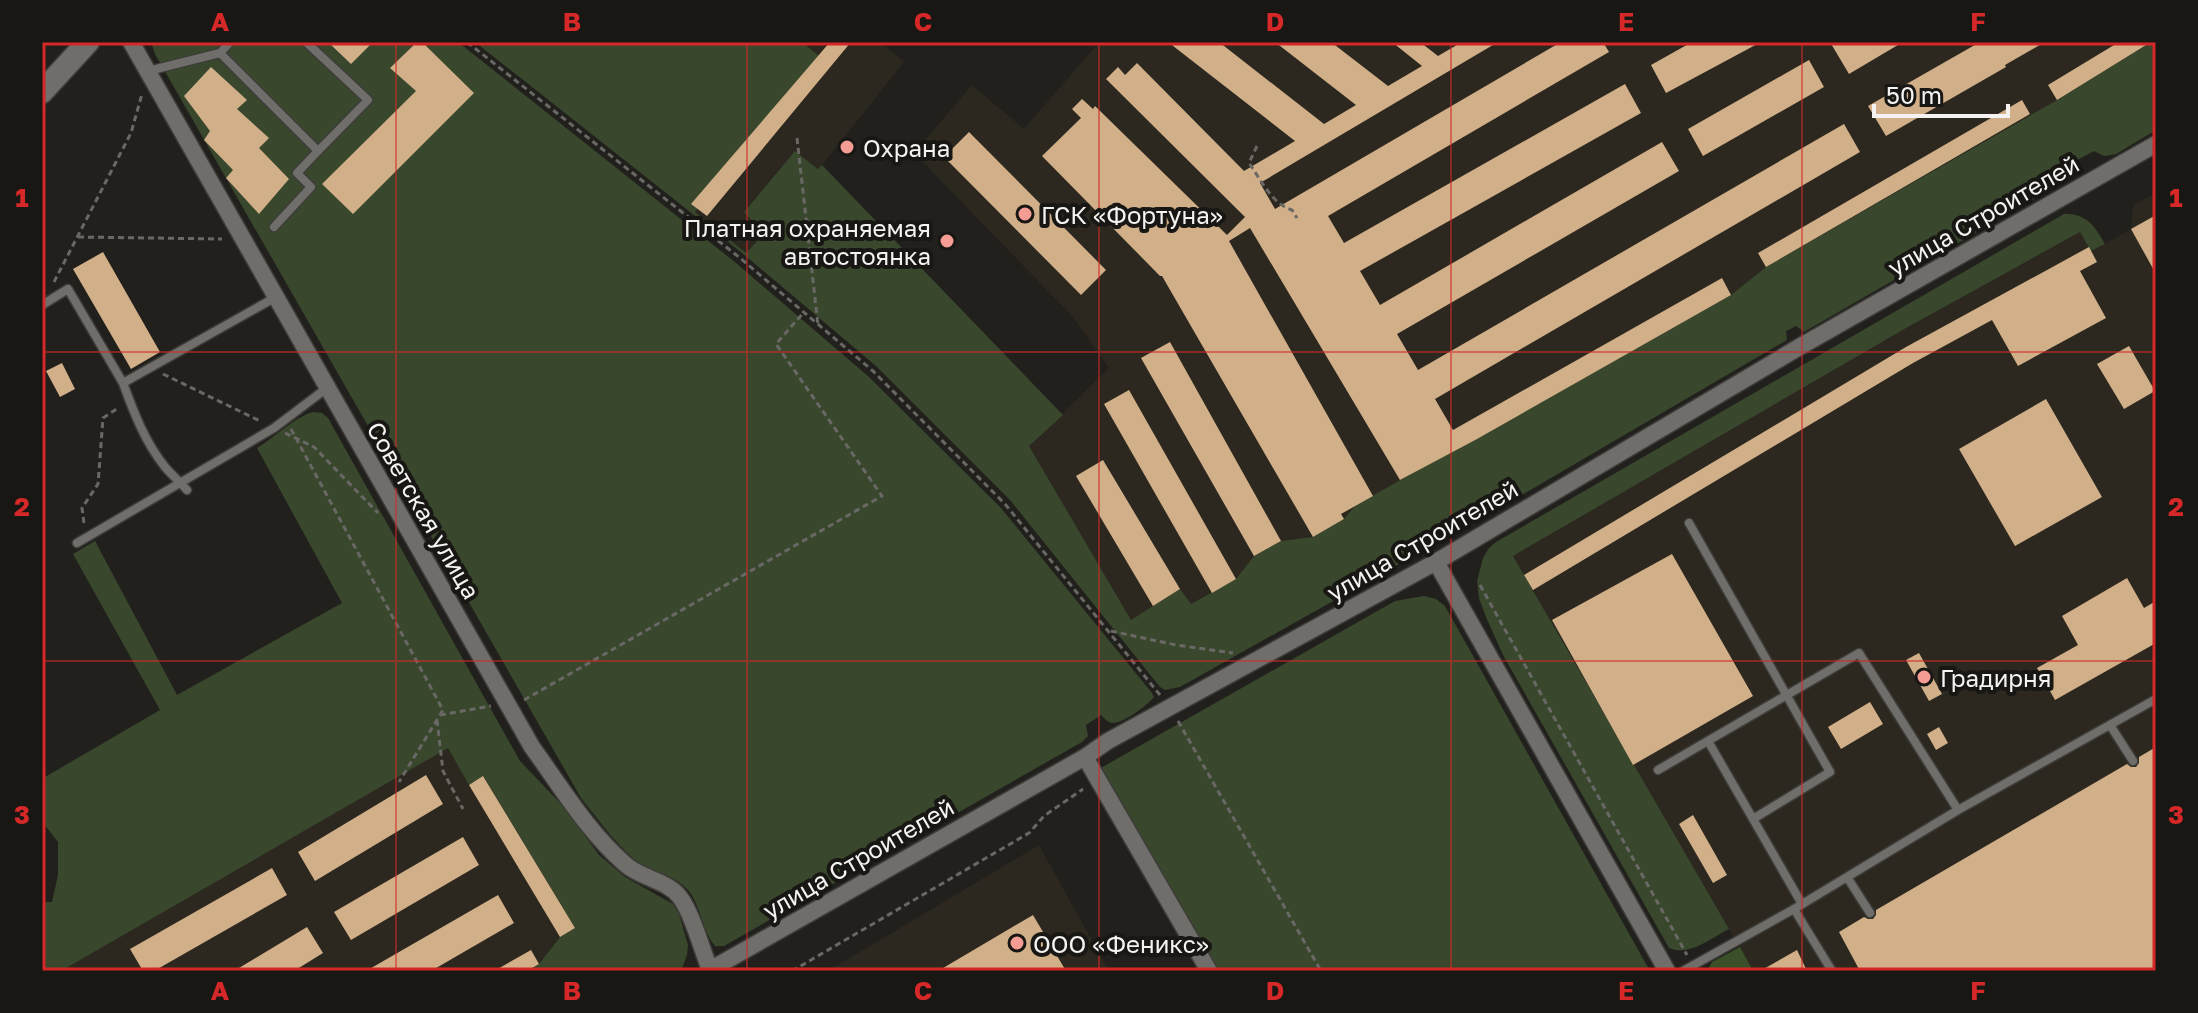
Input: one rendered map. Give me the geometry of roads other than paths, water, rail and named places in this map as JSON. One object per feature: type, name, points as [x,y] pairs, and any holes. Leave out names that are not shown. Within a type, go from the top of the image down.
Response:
[{"type":"street","points":[[42,92],[88,42]]},
{"type":"street","name":"Советская улица","points":[[131,42],[532,747],[606,846],[630,869],[668,887],[679,896],[709,970]]},
{"type":"street","name":"улица Строителей","points":[[709,970],[1170,707],[1436,562],[1801,346],[2156,144]]},
{"type":"street","points":[[1436,562],[1667,971]]},
{"type":"street","points":[[1085,757],[1209,971]]},
{"type":"lane","points":[[148,71],[220,53],[230,42]]},
{"type":"lane","points":[[274,227],[311,187],[297,173],[368,100],[306,42]]},
{"type":"lane","points":[[220,53],[318,151]]},
{"type":"lane","points":[[42,305],[68,289],[123,383],[152,449],[166,469],[184,486]]},
{"type":"lane","points":[[123,383],[277,297]]},
{"type":"lane","points":[[81,541],[184,486],[274,428],[327,388]]},
{"type":"lane","points":[[1689,523],[1830,772],[1753,819]]},
{"type":"lane","points":[[1658,770],[1859,653],[1958,810]]},
{"type":"lane","points":[[1683,971],[1958,810],[2156,699]]},
{"type":"lane","points":[[2110,725],[2133,761]]},
{"type":"lane","points":[[1708,741],[1753,819],[1832,971]]},
{"type":"lane","points":[[1847,877],[1870,913]]},
{"type":"place","name":"Охрана","points":[[847,147]]},
{"type":"place","name":"ГСК «Фортуна»","points":[[1025,214]]},
{"type":"place","name":"Платная охраняемая автостоянка","points":[[947,241]]},
{"type":"place","name":"Градирня","points":[[1924,677]]},
{"type":"place","name":"ООО «Феникс»","points":[[1017,943]]}]
